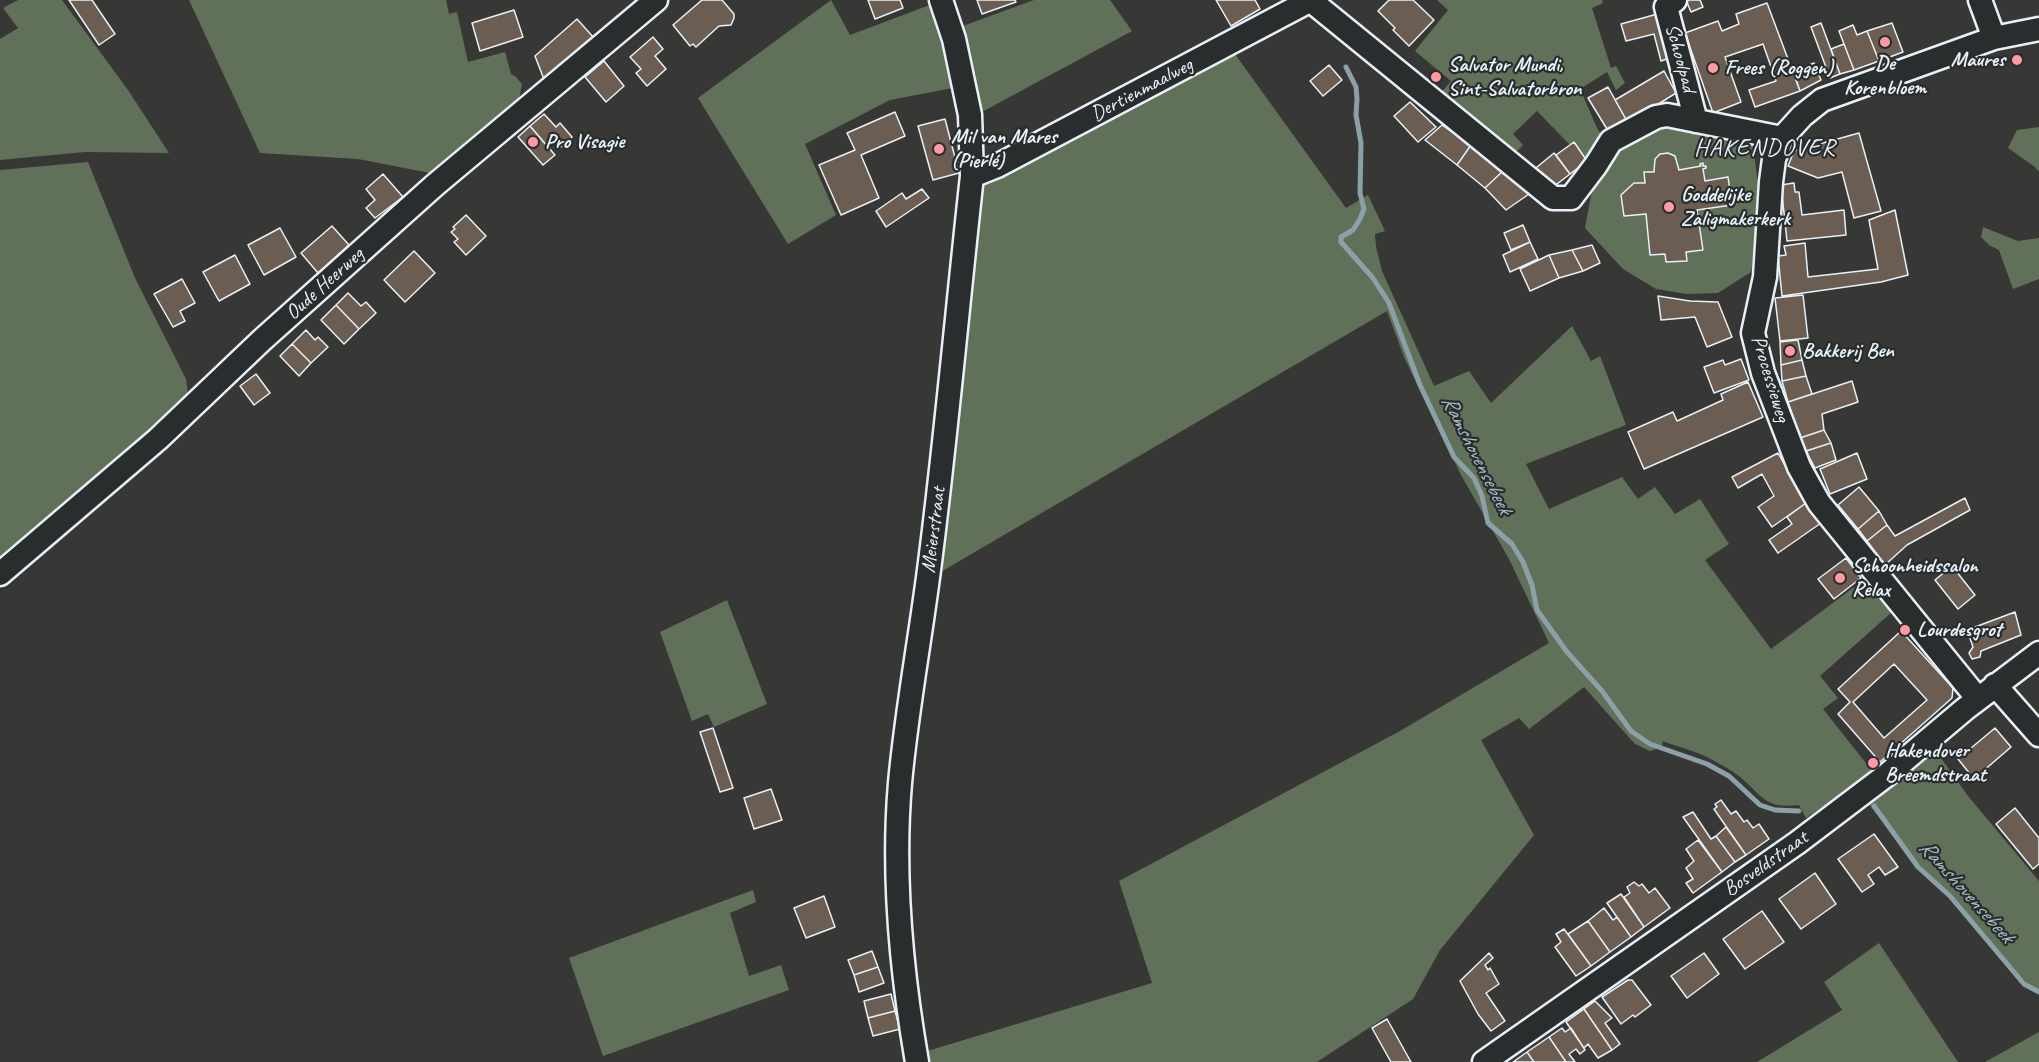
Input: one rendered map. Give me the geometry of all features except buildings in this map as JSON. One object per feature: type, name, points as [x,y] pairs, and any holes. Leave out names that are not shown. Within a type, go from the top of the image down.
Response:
[{"type":"street","name":"Oude Heerweg","points":[[1,572],[158,439],[262,340],[435,185],[656,0]]},
{"type":"street","name":"Meierstraat","points":[[917,1062],[905,990],[899,928],[900,783],[932,553],[972,176],[970,115],[954,39],[941,0]]},
{"type":"street","name":"Dertienmaalweg","points":[[972,176],[997,166],[1311,0]]},
{"type":"street","points":[[1311,0],[1553,198],[1571,198],[1611,141],[1656,117],[1667,115],[1782,138]]},
{"type":"street","name":"Schoolpad","points":[[1675,0],[1666,7],[1696,120]]},
{"type":"street","points":[[1980,0],[1994,38]]},
{"type":"street","name":"Processieweg","points":[[2039,30],[1994,38],[1822,100],[1802,116],[1782,138],[1774,159],[1765,277],[1753,333],[1763,373],[1800,467],[1819,503],[1987,692],[2039,735]]},
{"type":"street","name":"Bosveldstraat","points":[[1484,1062],[1797,843],[1888,774],[1987,692],[2039,653]]},
{"type":"green space","points":[[18,0],[62,0],[128,90],[169,153],[85,152],[0,160],[0,39],[18,28],[3,8]]},
{"type":"green space","points":[[189,0],[446,0],[449,14],[457,12],[468,62],[505,52],[511,74],[522,84],[519,99],[430,173],[358,159],[260,153]]},
{"type":"green space","points":[[831,0],[850,35],[935,3],[958,87],[890,100],[805,144],[836,215],[788,244],[698,98]]},
{"type":"green space","points":[[1034,0],[1110,0],[1132,31],[980,113],[979,96],[963,26]]},
{"type":"green space","points":[[1437,0],[1602,0],[1603,3],[1592,8],[1611,68],[1616,66],[1625,83],[1616,90],[1607,72],[1580,89],[1604,139],[1587,161],[1574,143],[1570,145],[1537,111],[1513,134],[1523,145],[1513,155],[1441,93],[1451,81],[1415,51],[1448,10]]},
{"type":"green space","points":[[1232,50],[1346,208],[1368,195],[1385,231],[1375,234],[1382,271],[1434,386],[1469,371],[1491,403],[1572,326],[1591,361],[1600,356],[1626,425],[1526,464],[1549,509],[1622,477],[1638,499],[1655,487],[1675,514],[1700,499],[1729,544],[1705,560],[1771,649],[1865,579],[1892,612],[1820,676],[1838,698],[1823,709],[1873,772],[1806,818],[1799,805],[1778,805],[1765,800],[1736,774],[1705,756],[1663,741],[1662,747],[1650,751],[1635,744],[1584,687],[1529,729],[1519,718],[1481,740],[1534,835],[1440,950],[1413,999],[1317,1062],[926,1062],[924,1052],[1152,983],[1119,881],[1400,731],[1549,643],[1509,559],[1461,475],[1404,357],[1387,311],[939,573],[982,181]]},
{"type":"green space","points":[[1660,124],[1707,129],[1753,144],[1759,194],[1757,236],[1751,272],[1718,293],[1687,294],[1656,289],[1623,269],[1585,228],[1592,190],[1619,145]]},
{"type":"green space","points":[[2039,127],[2039,172],[2008,148],[2017,130]]},
{"type":"green space","points":[[88,162],[135,278],[186,379],[188,395],[130,454],[0,561],[0,170]]},
{"type":"green space","points":[[1983,227],[2018,241],[2039,238],[2039,279],[2013,289],[1999,250],[1989,245],[1981,237]]},
{"type":"green space","points":[[727,600],[767,704],[714,727],[708,714],[692,721],[660,632]]},
{"type":"green space","points":[[1936,751],[1968,796],[2039,881],[2039,993],[2031,988],[1923,870],[1867,802]]},
{"type":"green space","points":[[753,890],[756,902],[730,913],[749,976],[781,965],[789,990],[603,1056],[569,958]]},
{"type":"green space","points":[[1879,943],[1958,1062],[1757,1062],[1842,1010],[1824,982]]},
{"type":"green space","points":[[2039,1032],[2039,1062],[1985,1062]]},
{"type":"waterway","name":"Ramshovensebeek","points":[[1346,67],[1356,87],[1356,115],[1361,143],[1360,193],[1364,209],[1353,230],[1341,237],[1341,242],[1373,278],[1389,303],[1420,385],[1454,457],[1474,478],[1482,496],[1488,523],[1512,544],[1523,562],[1532,585],[1537,610],[1567,652],[1602,691],[1631,731],[1650,744],[1707,764],[1729,776],[1760,805],[1775,810],[1799,811]]},
{"type":"waterway","name":"Ramshovensebeek","points":[[1874,806],[1918,867],[1950,896],[2024,984],[2039,992]]},
{"type":"place","name":"De Korenbloem","points":[[1885,42]]},
{"type":"place","name":"Maures","points":[[2017,60]]},
{"type":"place","name":"Frees (Roggen)","points":[[1713,68]]},
{"type":"place","name":"Salvator Mundi, Sint-Salvatorbron","points":[[1436,77]]},
{"type":"place","name":"Pro Visagie","points":[[533,142]]},
{"type":"place","name":"Mil van Mares (Pierlé)","points":[[939,149]]},
{"type":"place","name":"Goddelijke Zaligmakerkerk","points":[[1669,207]]},
{"type":"place","name":"Bakkerij Ben","points":[[1790,351]]},
{"type":"place","name":"Schoonheidssalon Relax","points":[[1840,578]]},
{"type":"place","name":"Lourdesgrot","points":[[1905,630]]},
{"type":"place","name":"Hakendover Breemdstraat","points":[[1873,763]]},
{"type":"district","name":"HAKENDOVER","points":[[1765,149]]}]
